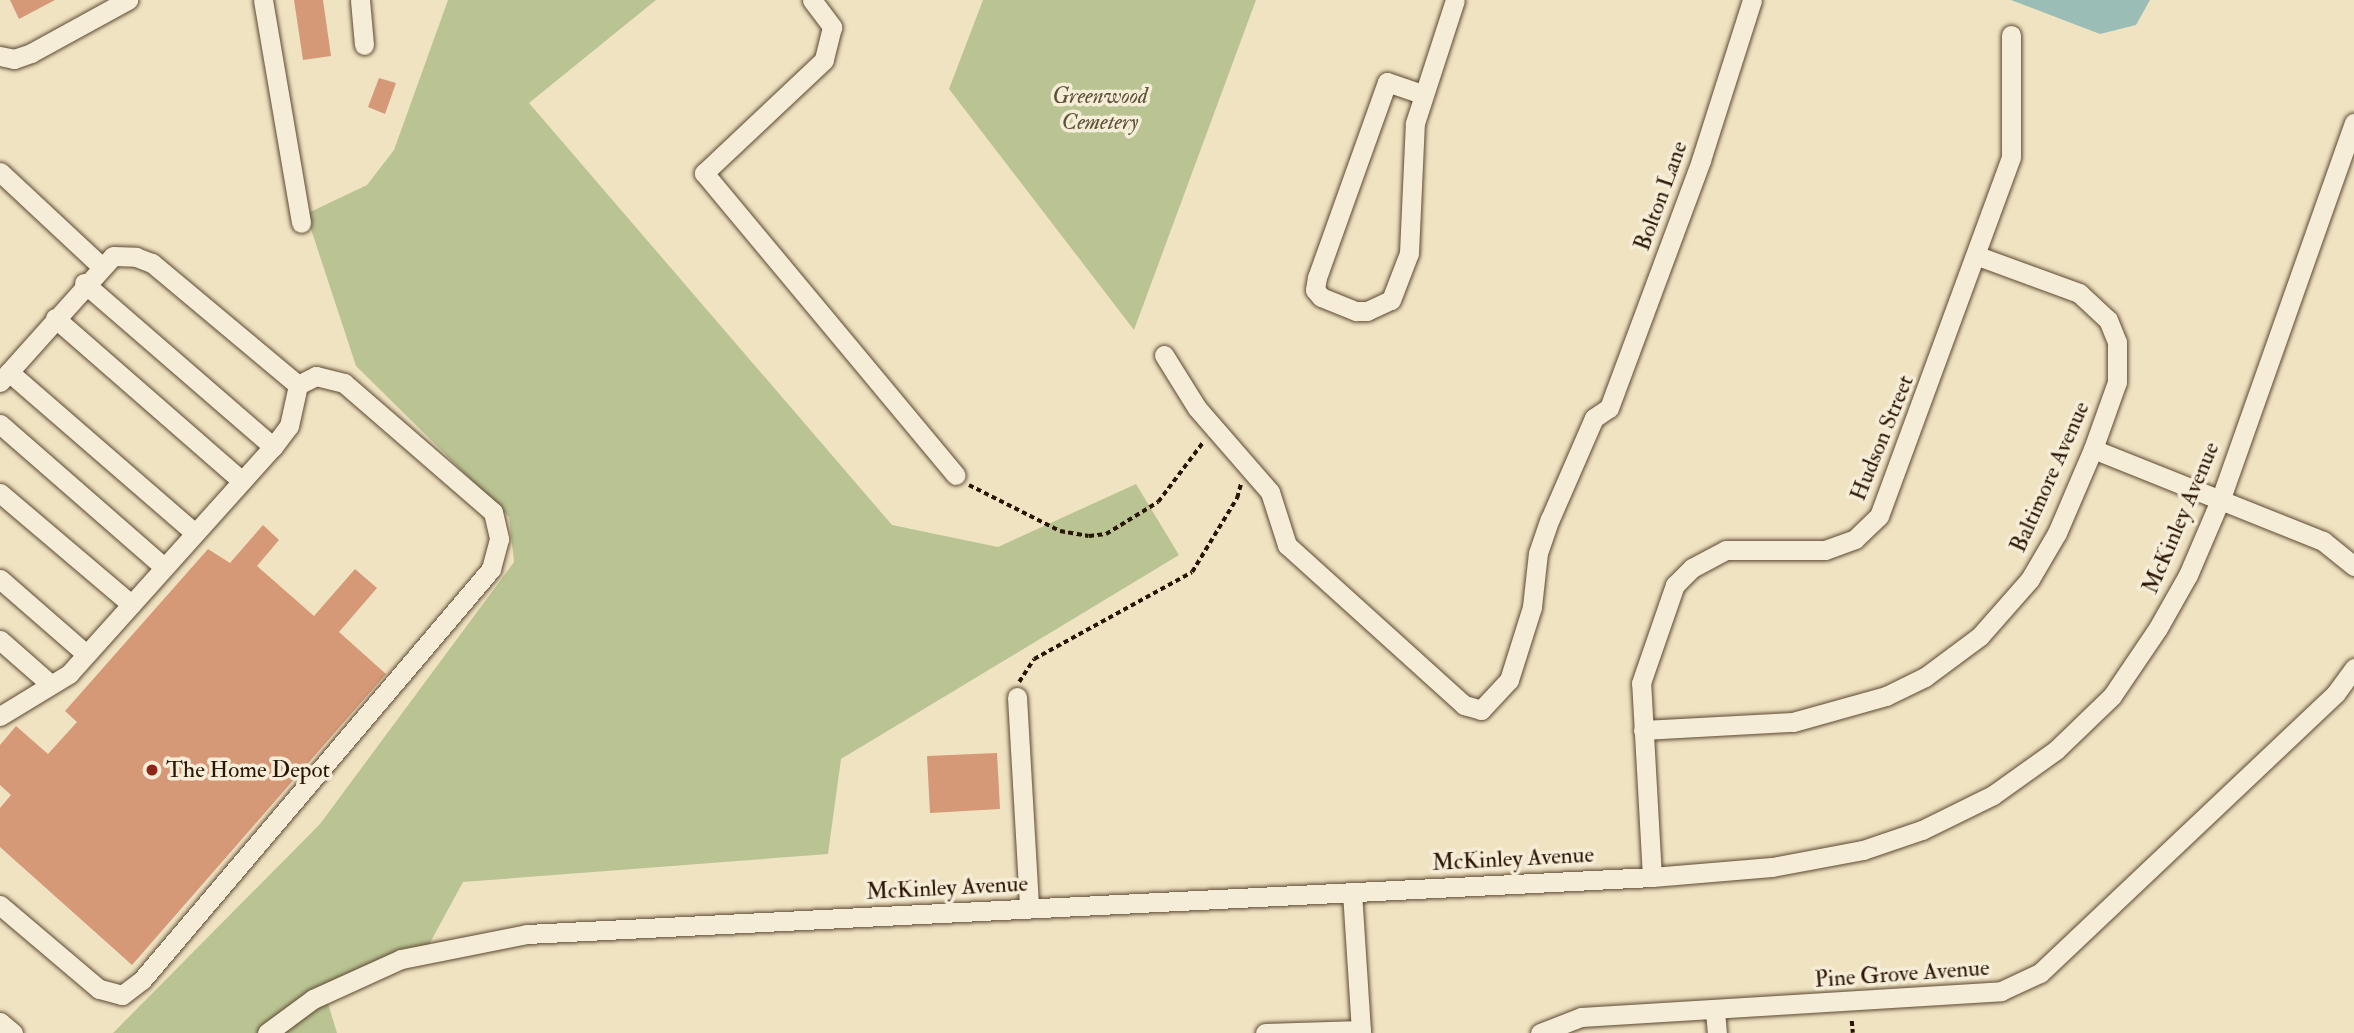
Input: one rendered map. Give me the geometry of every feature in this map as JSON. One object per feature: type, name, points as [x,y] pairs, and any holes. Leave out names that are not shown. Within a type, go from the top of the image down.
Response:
[{"type":"street","points":[[0,56],[14,59],[31,52],[128,0]]},
{"type":"street","points":[[263,0],[301,223]]},
{"type":"street","points":[[360,0],[364,45]]},
{"type":"street","points":[[812,0],[832,27],[824,60],[704,173],[956,475]]},
{"type":"street","points":[[1422,93],[1387,82],[1317,277],[1315,290],[1321,297],[1356,311],[1367,312],[1391,300],[1409,253],[1415,123],[1422,93],[1455,0]]},
{"type":"street","name":"Bolton Lane","points":[[1241,457],[1270,492],[1287,545],[1464,705],[1481,710],[1509,680],[1532,607],[1538,553],[1550,519],[1594,418],[1609,408],[1701,160],[1752,0]]},
{"type":"street","name":"Hudson Street","points":[[1653,877],[1643,730],[1644,668],[1675,585],[1692,568],[1726,550],[1825,550],[1855,539],[1879,516],[1978,256],[2011,157],[2011,35]]},
{"type":"street","name":"McKinley Avenue","points":[[267,1033],[313,999],[365,974],[401,959],[481,940],[1029,908],[1653,877],[1772,867],[1863,850],[1922,830],[1993,794],[2056,750],[2112,696],[2188,575],[2221,498],[2354,123]]},
{"type":"street","points":[[0,172],[102,267]]},
{"type":"street","points":[[195,533],[4,377],[84,284],[113,256],[136,257],[152,263],[298,385]]},
{"type":"street","name":"Baltimore Avenue","points":[[1643,730],[1811,719],[1886,696],[1925,677],[1980,636],[2030,579],[2057,533],[2093,449],[2120,367],[2108,320],[2079,293],[1978,256]]},
{"type":"street","points":[[84,284],[273,447]]},
{"type":"street","points":[[55,318],[242,481]]},
{"type":"street","points":[[1164,355],[1213,428],[1241,457]]},
{"type":"street","points":[[0,905],[99,989],[122,995],[142,980],[491,569],[499,539],[493,512],[344,383],[316,376],[298,385]]},
{"type":"street","points":[[1,712],[69,674],[273,447],[289,426],[298,385]]},
{"type":"street","points":[[0,424],[164,567]]},
{"type":"street","points":[[2093,449],[2323,541],[2354,566]]},
{"type":"street","points":[[0,494],[131,604]]},
{"type":"street","points":[[0,579],[86,654]]},
{"type":"street","points":[[0,640],[50,684]]},
{"type":"street","name":"Pine Grove Avenue","points":[[1540,1033],[1581,1017],[1987,995],[2040,973],[2336,694],[2354,668]]},
{"type":"street","points":[[1017,697],[1029,908]]},
{"type":"street","points":[[1265,1033],[1361,1032],[1352,892]]},
{"type":"street","points":[[1715,1011],[1717,1033]]},
{"type":"street","points":[[0,1022],[13,1033]]},
{"type":"path","points":[[956,475],[983,495],[1040,523],[1073,534],[1106,534],[1158,502],[1213,428]]},
{"type":"path","points":[[1017,697],[1024,669],[1034,659],[1179,581],[1200,564],[1237,498],[1241,457]]},
{"type":"path","points":[[1852,1021],[1853,1033]]},
{"type":"green space","points":[[448,0],[656,0],[529,103],[892,525],[998,547],[1136,484],[1179,555],[841,759],[828,854],[463,882],[425,952],[326,997],[337,1033],[113,1033],[320,824],[514,562],[509,517],[356,366],[306,214],[367,185],[394,150]]},
{"type":"green space","name":"Greenwood Cemetery","points":[[983,0],[1256,0],[1134,330],[949,89]]},
{"type":"water","points":[[2011,0],[2150,0],[2136,25],[2100,34]]},
{"type":"building","points":[[10,0],[55,0],[19,19]]},
{"type":"building","points":[[294,0],[323,0],[331,56],[303,60]]},
{"type":"building","points":[[379,78],[396,83],[385,114],[368,107]]},
{"type":"building","name":"The Home Depot","points":[[263,525],[279,540],[257,566],[314,616],[355,569],[377,588],[339,632],[386,674],[132,965],[0,847],[0,808],[11,795],[0,785],[0,745],[16,726],[48,754],[77,722],[65,711],[208,549],[230,563]]},
{"type":"building","points":[[997,753],[1000,809],[930,813],[927,756]]},
{"type":"place","name":"The Home Depot","points":[[152,770]]}]
